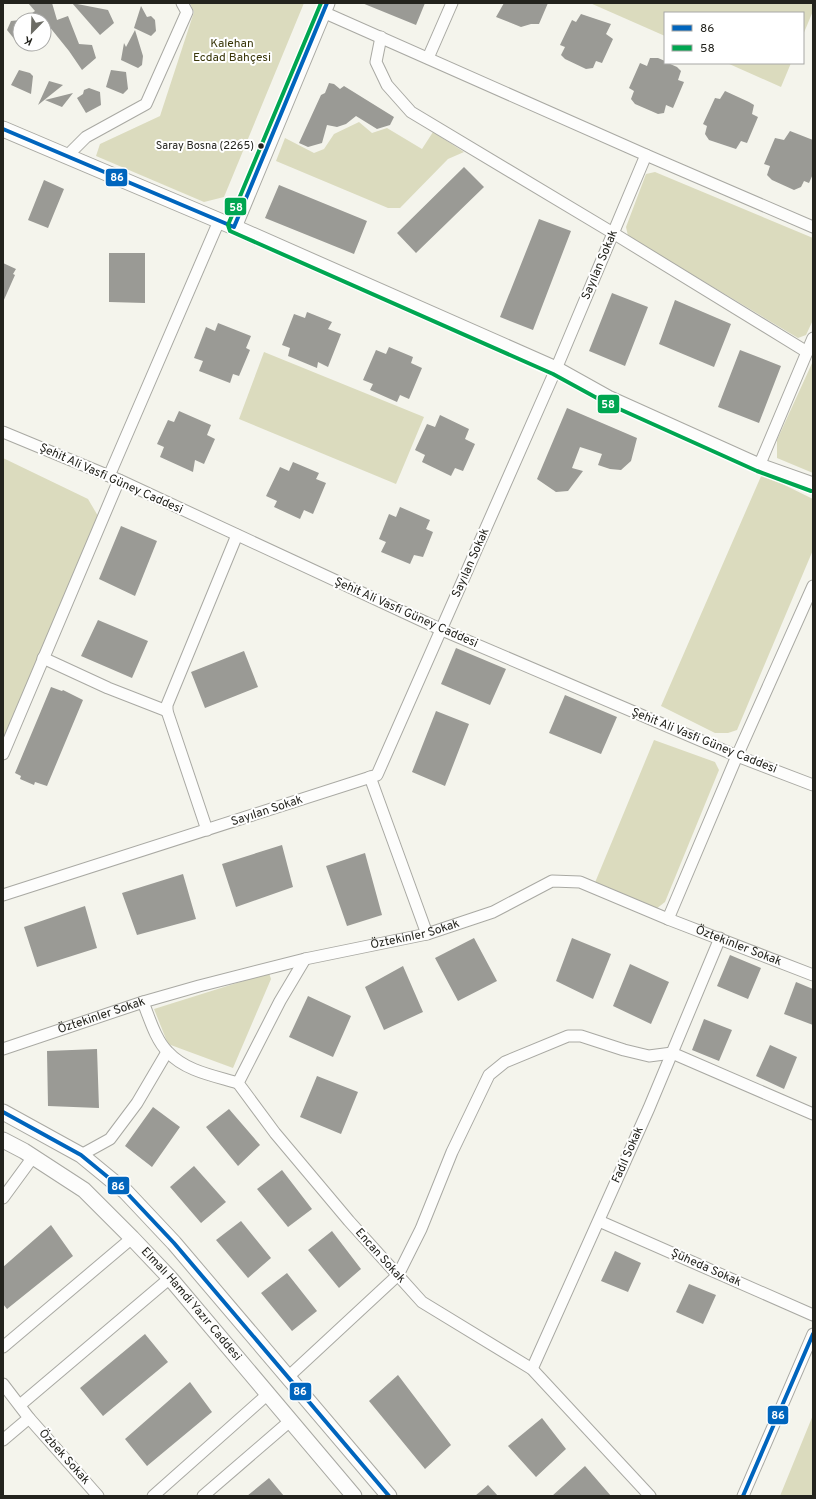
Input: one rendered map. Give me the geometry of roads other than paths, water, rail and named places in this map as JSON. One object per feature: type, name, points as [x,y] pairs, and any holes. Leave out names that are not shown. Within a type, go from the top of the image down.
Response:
[{"type":"street","points":[[67,156],[86,138],[146,104],[186,12],[182,3]]},
{"type":"street","points":[[428,58],[452,3]]},
{"type":"street","points":[[234,227],[325,7],[381,37],[646,155],[813,227]]},
{"type":"street","points":[[381,37],[376,62],[387,85],[411,112],[613,233],[807,352]]},
{"type":"street","points":[[3,129],[234,227],[556,369],[608,398],[759,466],[813,485]]},
{"type":"street","name":"Sayılan Sokak","points":[[3,895],[377,774],[442,630],[556,369],[646,155]]},
{"type":"street","points":[[3,754],[44,658],[114,478],[219,221]]},
{"type":"street","points":[[759,466],[813,338]]},
{"type":"street","name":"Şehit Ali Vasfi Güney Caddesi","points":[[3,432],[114,478],[442,630],[737,756],[813,785]]},
{"type":"street","points":[[207,830],[167,711],[168,704],[237,535]]},
{"type":"street","points":[[668,918],[737,756],[813,586]]},
{"type":"street","points":[[44,658],[108,688],[167,711]]},
{"type":"street","points":[[370,777],[427,934]]},
{"type":"street","name":"Öztekinler Sokak","points":[[3,1049],[143,1002],[198,986],[305,959],[427,934],[493,912],[552,881],[580,882],[813,975]]},
{"type":"street","name":"Fadıl Sokak","points":[[532,1369],[599,1221],[720,938]]},
{"type":"street","points":[[143,1002],[158,1038],[168,1052],[189,1068],[238,1083],[280,1001],[305,959]]},
{"type":"street","points":[[288,1377],[398,1275],[421,1229],[452,1152],[488,1075],[505,1062],[568,1036],[581,1036],[624,1050],[649,1056],[672,1053],[813,1114]]},
{"type":"street","points":[[81,1155],[110,1139],[137,1103],[168,1052]]},
{"type":"street","name":"Encan Sokak","points":[[238,1083],[275,1133],[349,1221],[422,1302],[532,1369],[650,1496]]},
{"type":"street","points":[[3,1112],[81,1155],[126,1192],[174,1243],[389,1496]]},
{"type":"street","name":"Elmalı Hamdi Yazır Caddesi","points":[[3,1140],[33,1157],[84,1190],[132,1238],[170,1278],[354,1496]]},
{"type":"street","points":[[3,1198],[33,1157]]},
{"type":"street","name":"Şüheda Sokak","points":[[599,1221],[813,1315]]},
{"type":"street","points":[[3,1348],[132,1238]]},
{"type":"street","points":[[20,1405],[170,1278]]},
{"type":"street","points":[[743,1496],[813,1334]]},
{"type":"street","name":"Özbek Sokak","points":[[3,1384],[30,1418],[98,1496]]},
{"type":"street","points":[[153,1496],[268,1394]]},
{"type":"street","points":[[3,1440],[30,1418]]},
{"type":"street","points":[[203,1496],[290,1420]]},
{"type":"place","name":"Saray Bosna (2265)","points":[[261,146]]},
{"type":"park label","name":"Kalehan Ecdad Bahçesi","points":[[232,51]]}]
